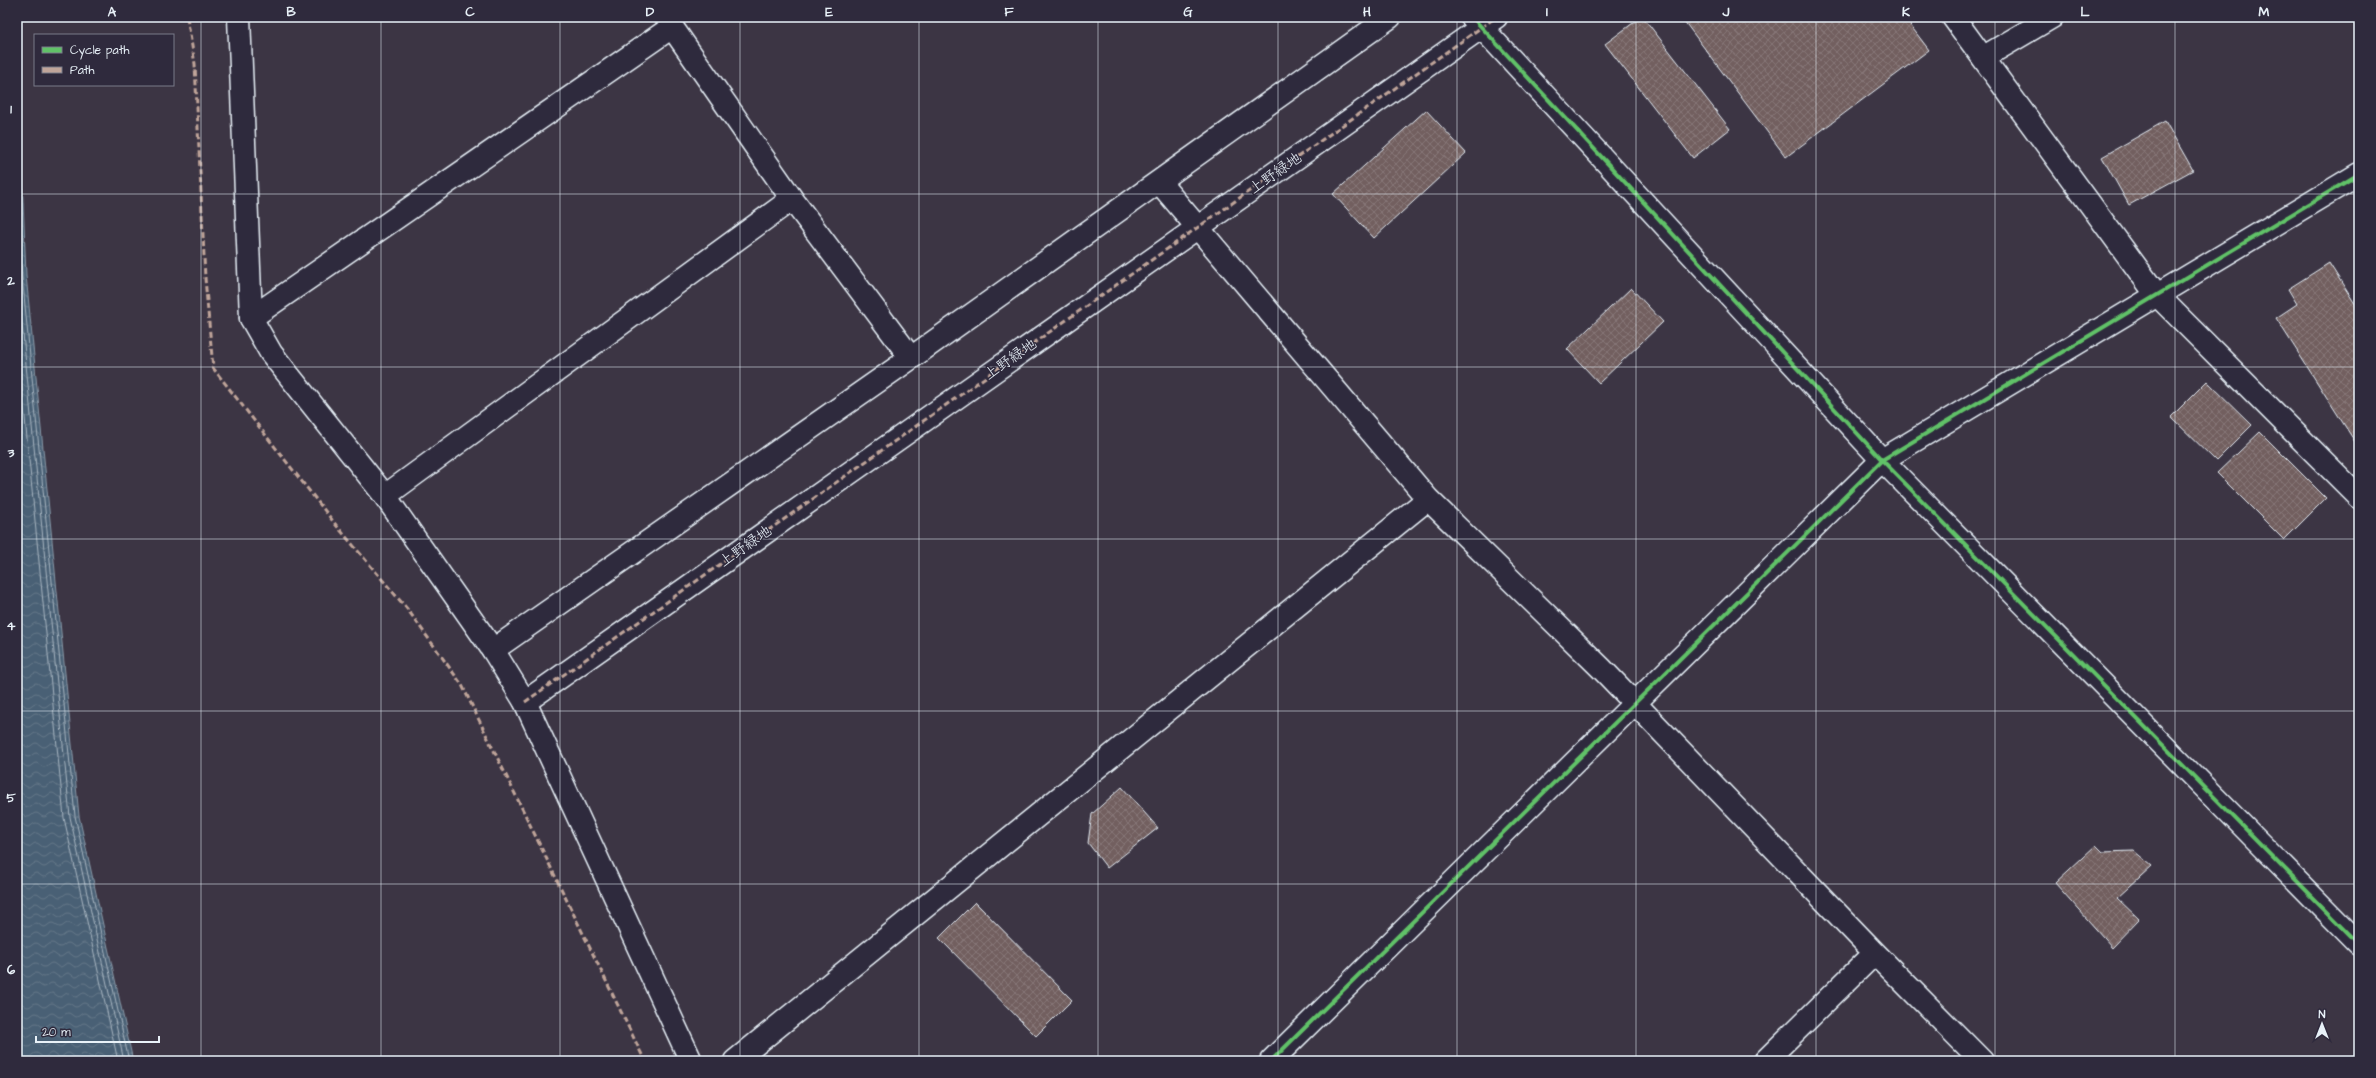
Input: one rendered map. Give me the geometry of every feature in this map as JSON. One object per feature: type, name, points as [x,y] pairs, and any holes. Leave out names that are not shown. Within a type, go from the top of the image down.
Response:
[{"type":"street","points":[[239,17],[251,318],[271,353],[385,496],[493,650],[524,702],[691,1061]]},
{"type":"street","points":[[493,650],[911,358],[1390,17]]},
{"type":"street","points":[[1953,17],[1984,57],[2156,294],[2359,497]]},
{"type":"street","points":[[1984,57],[2052,17]]},
{"type":"street","points":[[1483,20],[1882,460],[2359,944]]},
{"type":"street","name":"上野緑地","points":[[524,702],[1198,227],[1483,20]]},
{"type":"street","points":[[251,318],[672,27],[792,200],[911,358]]},
{"type":"street","points":[[1271,1061],[1882,460],[2156,294],[2359,174]]},
{"type":"street","points":[[1159,182],[1428,499],[1601,668],[1875,954],[1982,1061]]},
{"type":"street","points":[[385,496],[792,200]]},
{"type":"street","points":[[735,1061],[1428,499]]},
{"type":"street","points":[[1765,1061],[1875,954]]},
{"type":"water","points":[[17,51],[26,275],[79,816],[133,1061],[17,1061]]},
{"type":"building","points":[[1643,17],[1730,129],[1693,158],[1605,44]]},
{"type":"building","points":[[1681,17],[1904,17],[1929,50],[1786,157]]},
{"type":"building","points":[[1426,110],[1466,153],[1374,238],[1333,194]]},
{"type":"building","points":[[2165,121],[2193,170],[2129,205],[2102,157]]},
{"type":"building","points":[[2329,263],[2359,310],[2359,448],[2276,318],[2297,304],[2288,289]]},
{"type":"building","points":[[1631,288],[1663,322],[1599,383],[1567,349]]},
{"type":"building","points":[[2207,381],[2252,425],[2216,461],[2171,417]]},
{"type":"building","points":[[2260,432],[2326,498],[2284,540],[2217,473]]},
{"type":"building","points":[[1122,787],[1158,828],[1107,868],[1088,843],[1092,814]]},
{"type":"building","points":[[2096,845],[2103,852],[2134,851],[2152,866],[2117,898],[2139,919],[2112,947],[2055,883]]},
{"type":"building","points":[[975,902],[1072,1000],[1036,1036],[939,938]]},
{"type":"marked path","points":[[187,17],[195,64],[205,278],[213,368],[336,525],[408,610],[462,685],[645,1061]]},
{"type":"marked path","points":[[525,702],[1496,17]]},
{"type":"cycle path","points":[[1472,17],[1882,460],[2359,944]]},
{"type":"cycle path","points":[[1271,1061],[1882,460],[2359,174]]}]
